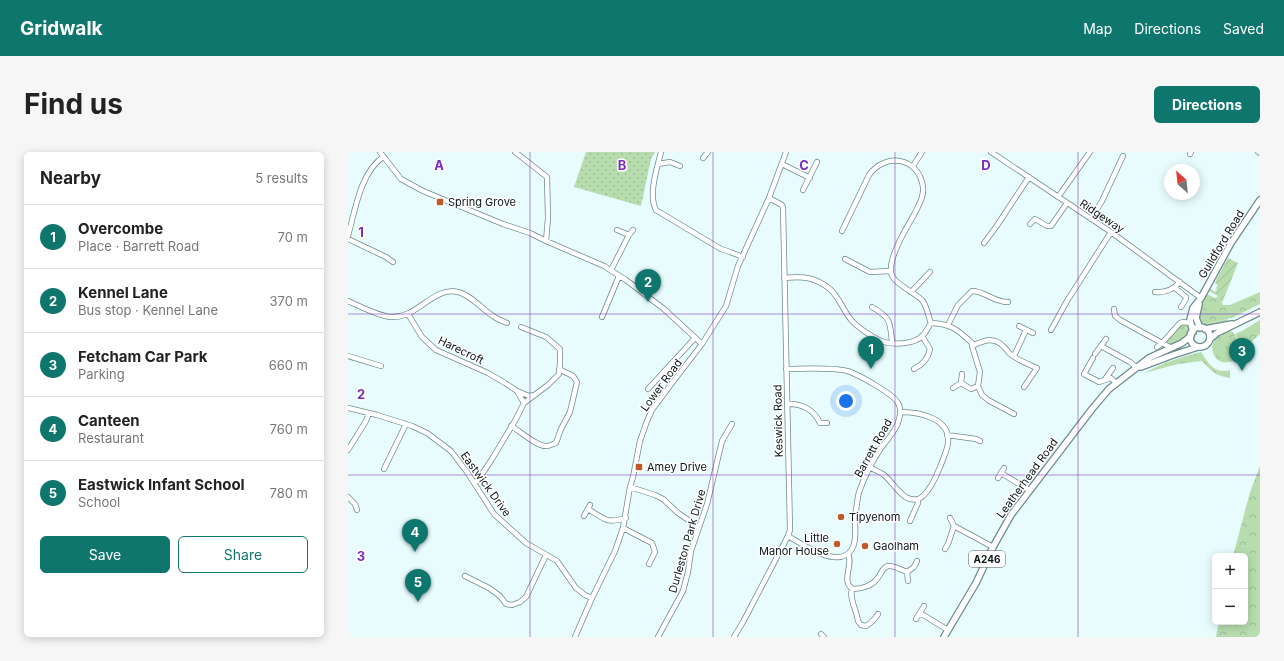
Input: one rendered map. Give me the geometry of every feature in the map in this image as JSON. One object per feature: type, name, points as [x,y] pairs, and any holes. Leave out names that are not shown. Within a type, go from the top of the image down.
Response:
[{"type":"main road","name":"Guildford Road","points":[[1190,323],[1193,310],[1234,239],[1260,200]]},
{"type":"main road","name":"Guildford Road","points":[[1201,298],[1196,318],[1202,328]]},
{"type":"main road","points":[[1190,323],[1192,343],[1198,347],[1205,346],[1217,333],[1260,312]]},
{"type":"main road","points":[[1192,334],[1202,328],[1233,324]]},
{"type":"main road","points":[[1202,328],[1209,333],[1210,340]]},
{"type":"main road","name":"A246","points":[[1136,368],[1149,358],[1182,343],[1192,334]]},
{"type":"main road","name":"A246","points":[[1136,368],[1198,347]]},
{"type":"main road","name":"Leatherhead Road","points":[[944,637],[976,583],[993,547],[1011,515],[1109,389],[1136,368]]},
{"type":"street","points":[[380,152],[401,179],[424,191],[503,224],[530,233],[611,270],[664,309],[702,344]]},
{"type":"street","points":[[515,152],[547,177],[548,218],[546,241]]},
{"type":"street","points":[[661,152],[652,197],[656,210],[721,250],[743,257]]},
{"type":"street","points":[[703,158],[708,152]]},
{"type":"street","name":"Lower Road","points":[[575,637],[615,551],[623,528],[642,432],[650,414],[702,344],[726,306],[735,275],[769,198],[786,152]]},
{"type":"street","points":[[913,166],[922,152]]},
{"type":"street","name":"Ridgeway","points":[[991,152],[1111,232],[1201,298]]},
{"type":"street","points":[[1058,197],[1090,152]]},
{"type":"street","points":[[1091,219],[1102,201],[1123,156]]},
{"type":"street","points":[[383,157],[378,161],[366,180],[349,226],[348,238],[393,262]]},
{"type":"street","points":[[842,231],[872,169],[890,161],[904,162],[913,166],[922,183],[923,196],[896,248],[890,271],[891,275],[897,282],[924,303],[931,323]]},
{"type":"street","points":[[658,164],[670,162],[680,166]]},
{"type":"street","points":[[803,190],[817,162]]},
{"type":"street","points":[[782,164],[810,178]]},
{"type":"street","points":[[984,243],[1029,177]]},
{"type":"street","name":"Keswick Road","points":[[734,637],[790,530],[782,206],[769,198]]},
{"type":"street","points":[[1030,224],[1035,219],[1047,226],[1051,226],[1067,203]]},
{"type":"street","points":[[617,230],[629,235]]},
{"type":"street","points":[[611,270],[633,230]]},
{"type":"street","points":[[1051,330],[1067,301],[1111,232]]},
{"type":"street","points":[[845,259],[870,272],[890,271]]},
{"type":"street","points":[[911,292],[930,272]]},
{"type":"street","points":[[602,317],[619,276]]},
{"type":"street","points":[[784,278],[805,277],[821,284],[830,290],[841,303],[852,322],[867,333],[884,342],[911,342],[922,336],[931,323]]},
{"type":"street","points":[[1155,292],[1166,292],[1175,288],[1180,282]]},
{"type":"street","points":[[1175,288],[1185,296],[1186,299],[1181,307]]},
{"type":"street","points":[[948,325],[958,305],[972,291],[977,291],[1001,302],[1008,302]]},
{"type":"street","points":[[348,300],[390,317],[408,314],[415,311],[433,298],[446,292],[458,292],[468,296],[492,316],[507,323]]},
{"type":"street","points":[[872,307],[886,316],[891,326],[892,342]]},
{"type":"street","points":[[1114,309],[1115,316],[1120,320],[1172,348]]},
{"type":"street","name":"Harecroft","points":[[408,314],[422,337],[436,350],[488,373],[517,391],[529,396],[536,395]]},
{"type":"street","points":[[931,323],[948,325],[959,331],[972,343],[980,372],[978,386],[982,395],[988,400],[1014,414]]},
{"type":"street","points":[[1157,347],[1180,323],[1190,323]]},
{"type":"street","points":[[1019,326],[1033,333]]},
{"type":"street","points":[[474,483],[478,480],[492,459],[524,403],[536,395],[559,374],[560,349],[546,337],[521,327]]},
{"type":"street","points":[[1014,356],[1026,330]]},
{"type":"street","points":[[914,369],[920,366],[928,356],[930,349],[922,336]]},
{"type":"street","points":[[648,389],[695,338]]},
{"type":"street","points":[[972,346],[988,339],[993,340],[1002,345],[1014,356],[1037,368],[1024,388]]},
{"type":"street","points":[[1106,339],[1084,374],[1099,382],[1111,378],[1116,383]]},
{"type":"street","points":[[1101,346],[1130,362],[1136,368]]},
{"type":"street","points":[[348,356],[381,366]]},
{"type":"street","points":[[511,426],[534,442],[546,446],[556,443],[561,429],[570,412],[577,382],[572,376],[559,368]]},
{"type":"street","points":[[1104,381],[1113,368]]},
{"type":"street","name":"Barrett Road","points":[[786,369],[835,369],[847,371],[877,390],[896,399],[899,404],[900,412],[898,422],[894,431],[880,449],[870,468],[859,495],[856,510],[855,540],[853,548],[848,554]]},
{"type":"street","points":[[961,383],[962,374]]},
{"type":"street","points":[[961,383],[971,389],[978,386]]},
{"type":"street","points":[[952,388],[961,383]]},
{"type":"street","name":"Harecroft","points":[[517,391],[524,403]]},
{"type":"street","points":[[787,404],[797,404],[808,409],[815,414],[821,425],[827,423]]},
{"type":"street","name":"Eastwick Drive","points":[[348,408],[406,424],[428,433],[451,451],[494,514],[526,543],[557,561],[576,588],[584,595],[592,598]]},
{"type":"street","points":[[870,468],[884,474],[905,497],[911,499],[918,499],[924,495],[934,479],[947,447],[947,435],[942,425],[930,417],[917,413],[900,412]]},
{"type":"street","points":[[348,450],[366,421],[369,413]]},
{"type":"street","points":[[384,469],[406,424]]},
{"type":"street","name":"Durleston Park Drive","points":[[658,637],[683,591],[691,551],[711,490],[722,441],[732,424]]},
{"type":"street","points":[[947,435],[976,439],[980,441]]},
{"type":"street","points":[[998,478],[1004,468]]},
{"type":"street","points":[[1001,473],[1029,490]]},
{"type":"street","points":[[630,487],[663,499],[678,513],[699,527]]},
{"type":"street","points":[[348,497],[355,504],[357,510]]},
{"type":"street","points":[[910,521],[915,516],[918,499]]},
{"type":"street","points":[[584,516],[589,507],[609,521],[626,518]]},
{"type":"street","points":[[950,518],[954,526],[993,547]]},
{"type":"street","points":[[945,549],[954,526]]},
{"type":"street","points":[[623,528],[652,543],[655,552],[649,564]]},
{"type":"street","points":[[788,536],[828,557],[837,558],[848,554],[850,559],[848,581],[849,587],[852,589],[851,594],[858,621],[860,624],[866,626],[874,620],[878,614]]},
{"type":"street","points":[[465,576],[489,588],[500,596],[506,604],[520,602],[526,596],[546,555]]},
{"type":"street","points":[[906,572],[917,563]]},
{"type":"street","points":[[852,589],[861,588],[874,582],[878,579],[883,569],[891,566],[906,572]]},
{"type":"street","points":[[906,572],[908,581]]},
{"type":"street","points":[[916,619],[924,606]]},
{"type":"street","points":[[920,613],[948,630]]},
{"type":"green space","points":[[586,152],[655,152],[651,159],[641,206],[574,187]]},
{"type":"green space","points":[[1228,258],[1238,263],[1222,303],[1218,296],[1209,291],[1211,289],[1215,292],[1217,289],[1216,288],[1218,285],[1215,283],[1216,280]]},
{"type":"green space","points":[[1260,292],[1260,304],[1234,317],[1212,323],[1203,305],[1207,294],[1215,298],[1218,296],[1223,305],[1230,305]]},
{"type":"green space","points":[[1204,297],[1212,323],[1228,319],[1228,321],[1206,326],[1202,324],[1199,313]]},
{"type":"green space","points":[[1260,320],[1260,334],[1244,349],[1235,334]]},
{"type":"green space","points":[[1184,323],[1190,326],[1187,336],[1172,345],[1166,343],[1166,341]]},
{"type":"green space","points":[[1230,331],[1233,332],[1243,352],[1235,359],[1228,362],[1222,362],[1213,354],[1212,348],[1214,341],[1218,336]]},
{"type":"green space","points":[[1233,332],[1242,350],[1229,351],[1225,344],[1227,338]]},
{"type":"green space","points":[[1201,352],[1212,367],[1220,371],[1230,370],[1230,378],[1221,376],[1214,372],[1202,361],[1178,364],[1144,373],[1158,366]]},
{"type":"green space","points":[[1260,466],[1260,637],[1216,637],[1218,625],[1248,625],[1248,553],[1234,553],[1250,492]]},
{"type":"place","name":"Spring Grove","points":[[440,202]]},
{"type":"place","name":"Kennel Lane","points":[[648,302]]},
{"type":"place","name":"Overcombe","points":[[871,369]]},
{"type":"place","name":"Fetcham Car Park","points":[[1242,371]]},
{"type":"place","name":"Amey Drive","points":[[639,467]]},
{"type":"place","name":"Tipyenom","points":[[841,517]]},
{"type":"place","name":"Little Manor House","points":[[837,544]]},
{"type":"place","name":"Gaolham","points":[[865,546]]},
{"type":"place","name":"Canteen","points":[[415,552]]},
{"type":"place","name":"Eastwick Infant School","points":[[418,602]]}]
